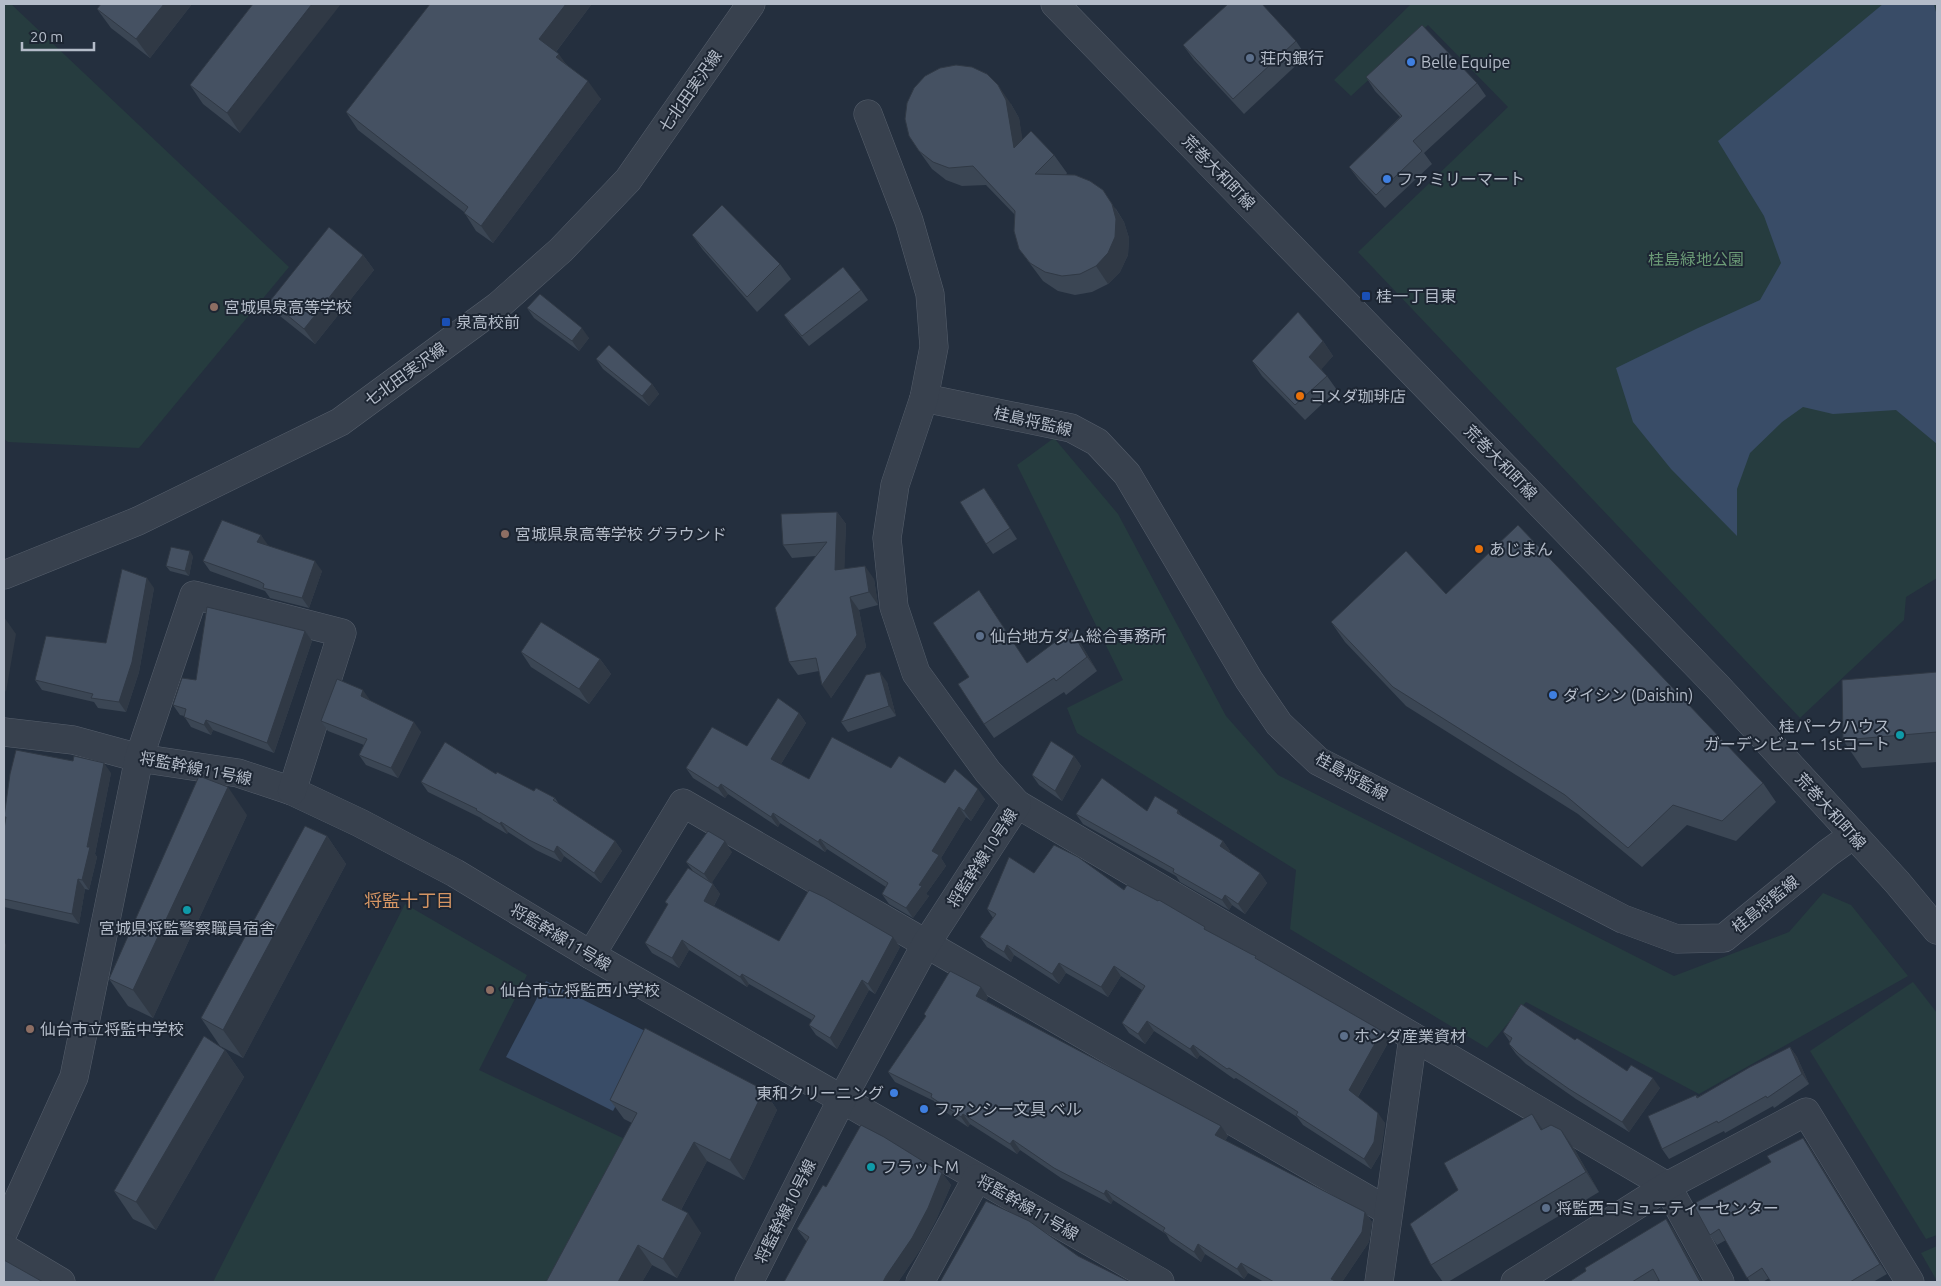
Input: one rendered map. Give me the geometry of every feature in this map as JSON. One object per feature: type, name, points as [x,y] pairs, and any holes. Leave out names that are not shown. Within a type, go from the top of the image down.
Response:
[{"type":"street","name":"七北田実沢線","points":[[4,576],[138,521],[340,422],[498,306],[561,250],[628,180],[751,4]]},
{"type":"street","name":"荒巻大和町線","points":[[1055,4],[1717,686],[1897,882],[1937,930]]},
{"type":"street","name":"将監幹線10号線","points":[[749,1282],[842,1099],[926,944],[1017,804],[988,772],[916,673],[894,607],[887,538],[895,484],[924,398],[934,347],[930,294],[910,221],[868,114]]},
{"type":"street","name":"桂島将監線","points":[[924,398],[1071,428],[1097,442],[1127,474],[1249,680],[1279,724],[1318,760],[1623,919],[1677,939],[1724,938],[1828,853],[1853,835]]},
{"type":"street","points":[[4,1231],[74,1077],[139,758],[194,595],[342,633],[292,791]]},
{"type":"street","name":"将監幹線11号線","points":[[5,739],[73,740],[139,758],[238,773],[292,791],[456,872],[591,955],[1160,1282]]},
{"type":"street","points":[[591,955],[683,803],[1388,1211]]},
{"type":"street","points":[[1017,804],[1666,1186],[1720,1282]]},
{"type":"street","points":[[1379,1282],[1413,1037]]},
{"type":"street","points":[[1515,1282],[1666,1186],[1806,1112],[1910,1282]]},
{"type":"street","points":[[920,1282],[977,1178]]},
{"type":"street","points":[[4,1248],[61,1282]]},
{"type":"green space","points":[[4,4],[11,4],[289,267],[139,448],[8,442],[4,439]]},
{"type":"green space","name":"桂島緑地公園","points":[[1411,4],[1937,4],[1937,578],[1906,597],[1904,620],[1800,718],[1358,252],[1508,107],[1428,25],[1351,96],[1334,80]]},
{"type":"green space","points":[[1054,438],[1118,514],[1226,716],[1278,775],[1674,976],[1789,932],[1823,893],[1851,905],[1908,976],[1699,1094],[1526,1002],[1487,1048],[1290,929],[1296,870],[1077,733],[1067,708],[1123,680],[1017,465]]},
{"type":"green space","points":[[405,904],[527,975],[479,1070],[629,1141],[557,1282],[213,1282]]},
{"type":"green space","points":[[1913,982],[1937,1013],[1937,1235],[1926,1239],[1810,1051]]},
{"type":"green space","points":[[1937,1246],[1937,1281],[1921,1253]]},
{"type":"water","points":[[1883,4],[1934,4],[1936,12],[1937,444],[1896,410],[1833,414],[1803,407],[1782,422],[1750,453],[1737,489],[1737,536],[1671,469],[1633,422],[1616,368],[1760,300],[1781,263],[1764,216],[1718,141]]},
{"type":"water","points":[[546,981],[653,1035],[613,1111],[506,1057]]},
{"type":"building","points":[[101,4],[164,4],[136,39],[97,9]]},
{"type":"building","points":[[253,4],[312,4],[227,113],[190,85]]},
{"type":"building","points":[[430,4],[566,4],[539,39],[559,54],[556,57],[588,81],[481,226],[464,213],[468,207],[346,112]]},
{"type":"building","name":"荘内銀行","points":[[1228,4],[1262,4],[1296,41],[1233,99],[1183,45]]},
{"type":"building","points":[[1422,25],[1477,83],[1413,141],[1422,151],[1376,195],[1349,167],[1402,116],[1366,77]]},
{"type":"building","points":[[956,65],[972,67],[987,74],[998,85],[1006,100],[1014,148],[1031,131],[1054,155],[1035,174],[1075,175],[1090,181],[1103,190],[1112,204],[1116,219],[1115,237],[1108,253],[1096,266],[1080,274],[1062,276],[1045,272],[1030,263],[1019,249],[1014,231],[1015,211],[973,166],[949,168],[933,162],[919,151],[909,136],[905,119],[907,103],[914,88],[925,76],[940,68]]},
{"type":"building","points":[[722,205],[780,264],[747,297],[692,235]]},
{"type":"building","points":[[329,227],[363,255],[304,329],[270,301]]},
{"type":"building","points":[[843,267],[861,290],[802,336],[784,315]]},
{"type":"building","points":[[540,294],[582,328],[572,341],[527,308]]},
{"type":"building","points":[[1298,312],[1323,341],[1309,357],[1327,376],[1295,405],[1252,361]]},
{"type":"building","points":[[609,345],[652,384],[642,396],[596,359]]},
{"type":"building","points":[[984,488],[1010,528],[986,544],[960,502]]},
{"type":"building","points":[[837,512],[835,570],[865,566],[869,592],[850,597],[857,635],[822,685],[816,658],[789,662],[775,608],[827,542],[783,545],[781,514]]},
{"type":"building","points":[[222,520],[261,535],[257,542],[315,561],[302,598],[263,588],[264,584],[259,581],[203,561]]},
{"type":"building","points":[[1518,525],[1763,783],[1722,821],[1673,805],[1628,848],[1565,795],[1393,687],[1331,622],[1406,551],[1446,594]]},
{"type":"building","points":[[171,547],[190,551],[185,571],[166,566]]},
{"type":"building","points":[[122,569],[147,578],[132,662],[119,702],[91,698],[93,694],[35,680],[46,636],[106,643]]},
{"type":"building","points":[[979,590],[1027,663],[1071,630],[1087,657],[1056,681],[1054,678],[984,724],[958,684],[969,677],[933,623]]},
{"type":"building","points":[[207,607],[305,631],[267,743],[206,720],[204,725],[184,717],[186,709],[173,705],[182,678],[196,680]]},
{"type":"building","points":[[541,622],[600,659],[579,689],[521,652]]},
{"type":"building","points":[[880,672],[889,706],[841,722],[866,675]]},
{"type":"building","points":[[1937,672],[1937,732],[1843,740],[1842,680]]},
{"type":"building","points":[[337,679],[363,690],[361,696],[414,722],[391,768],[359,755],[367,739],[321,721]]},
{"type":"building","points":[[778,698],[799,713],[771,759],[809,779],[832,737],[891,768],[899,756],[945,783],[955,769],[978,789],[964,811],[959,807],[932,851],[939,855],[919,885],[922,886],[906,908],[882,894],[888,883],[820,839],[818,842],[773,813],[771,817],[721,784],[718,788],[686,768],[712,727],[747,746]]},
{"type":"building","points":[[1051,741],[1074,756],[1055,791],[1032,775]]},
{"type":"building","points":[[445,742],[496,774],[497,772],[534,791],[536,788],[555,798],[553,800],[615,841],[594,873],[557,846],[554,852],[529,840],[501,822],[500,824],[477,809],[421,782]]},
{"type":"building","points":[[16,750],[73,761],[74,756],[104,763],[87,847],[90,847],[82,880],[78,879],[72,914],[4,899],[4,829],[6,817],[4,817],[10,774]]},
{"type":"building","points":[[199,776],[228,787],[133,990],[109,979]]},
{"type":"building","points":[[1102,778],[1147,811],[1155,796],[1178,810],[1177,813],[1223,841],[1220,846],[1260,873],[1238,904],[1225,895],[1222,900],[1173,872],[1174,869],[1076,814]]},
{"type":"building","points":[[305,826],[327,836],[223,1030],[201,1018]]},
{"type":"building","points":[[708,831],[725,841],[704,874],[686,862]]},
{"type":"building","points":[[1054,845],[1078,857],[1124,890],[1127,885],[1159,900],[1205,927],[1204,929],[1256,956],[1255,958],[1382,1031],[1349,1090],[1378,1113],[1374,1142],[1364,1159],[1296,1115],[1298,1112],[1229,1068],[1227,1069],[1193,1045],[1190,1049],[1147,1021],[1138,1034],[1122,1023],[1145,986],[1114,966],[1101,987],[1059,963],[1052,974],[1007,945],[1004,952],[980,937],[996,914],[987,909],[1009,857],[1034,873]]},
{"type":"building","points":[[688,868],[713,884],[704,901],[779,941],[809,890],[893,937],[868,984],[862,980],[830,1038],[809,1025],[815,1016],[742,974],[740,977],[682,940],[672,958],[645,943],[668,904],[665,902]]},
{"type":"building","points":[[950,971],[981,987],[976,996],[1221,1126],[1215,1135],[1365,1212],[1362,1232],[1331,1279],[1337,1282],[1274,1282],[1241,1263],[1237,1269],[1198,1244],[1194,1252],[1163,1231],[1165,1228],[1106,1190],[1104,1194],[1054,1168],[1013,1140],[1010,1144],[963,1114],[961,1117],[931,1097],[932,1094],[888,1072],[926,1016],[924,1014]]},
{"type":"building","points":[[1521,1004],[1575,1040],[1577,1038],[1627,1071],[1631,1065],[1653,1078],[1622,1122],[1569,1089],[1519,1054],[1509,1044],[1512,1038],[1503,1032]]},
{"type":"building","points":[[645,1028],[764,1090],[730,1160],[694,1142],[662,1200],[688,1213],[663,1259],[638,1245],[618,1282],[546,1282],[637,1113],[610,1100]]},
{"type":"building","points":[[204,1036],[225,1050],[136,1202],[114,1191]]},
{"type":"building","points":[[1790,1047],[1802,1074],[1767,1098],[1766,1096],[1718,1123],[1717,1121],[1662,1149],[1648,1116],[1696,1095],[1697,1098],[1750,1067]]},
{"type":"building","points":[[1532,1114],[1541,1130],[1551,1125],[1561,1130],[1586,1172],[1431,1265],[1410,1224],[1458,1190],[1444,1163]]},
{"type":"building","points":[[861,1125],[942,1173],[928,1208],[912,1238],[883,1282],[784,1282],[809,1237],[797,1229],[823,1185],[826,1187]]},
{"type":"building","points":[[1803,1138],[1880,1264],[1850,1282],[1771,1282],[1762,1268],[1747,1278],[1719,1229],[1710,1235],[1693,1204],[1771,1162],[1767,1156]]},
{"type":"building","points":[[986,1201],[1029,1221],[1078,1256],[1130,1282],[940,1282]]},
{"type":"building","points":[[1666,1219],[1699,1280],[1702,1282],[1660,1282],[1653,1269],[1632,1282],[1569,1282],[1586,1271],[1585,1268]]},
{"type":"building","points":[[4,1260],[43,1282],[4,1282]]},
{"type":"place","name":"荘内銀行","points":[[1250,58]]},
{"type":"place","name":"Belle Equipe","points":[[1411,62]]},
{"type":"place","name":"ファミリーマート","points":[[1387,179]]},
{"type":"place","name":"桂一丁目東","points":[[1366,296]]},
{"type":"place","name":"宮城県泉高等学校","points":[[214,307]]},
{"type":"place","name":"泉高校前","points":[[446,322]]},
{"type":"place","name":"コメダ珈琲店","points":[[1300,396]]},
{"type":"place","name":"宮城県泉高等学校 グラウンド","points":[[505,534]]},
{"type":"place","name":"あじまん","points":[[1479,549]]},
{"type":"place","name":"仙台地方ダム総合事務所","points":[[980,636]]},
{"type":"place","name":"ダイシン (Daishin)","points":[[1553,695]]},
{"type":"place","name":"桂パークハウス ガーデンビュー 1stコート","points":[[1900,735]]},
{"type":"place","name":"宮城県将監警察職員宿舎","points":[[187,910]]},
{"type":"place","name":"仙台市立将監西小学校","points":[[490,990]]},
{"type":"place","name":"仙台市立将監中学校","points":[[30,1029]]},
{"type":"place","name":"ホンダ産業資材","points":[[1344,1036]]},
{"type":"place","name":"東和クリーニング","points":[[894,1093]]},
{"type":"place","name":"ファンシー文具 ベル","points":[[924,1109]]},
{"type":"place","name":"フラットM","points":[[871,1167]]},
{"type":"place","name":"将監西コミュニティーセンター","points":[[1546,1208]]},
{"type":"district","name":"将監十丁目","points":[[409,901]]}]
